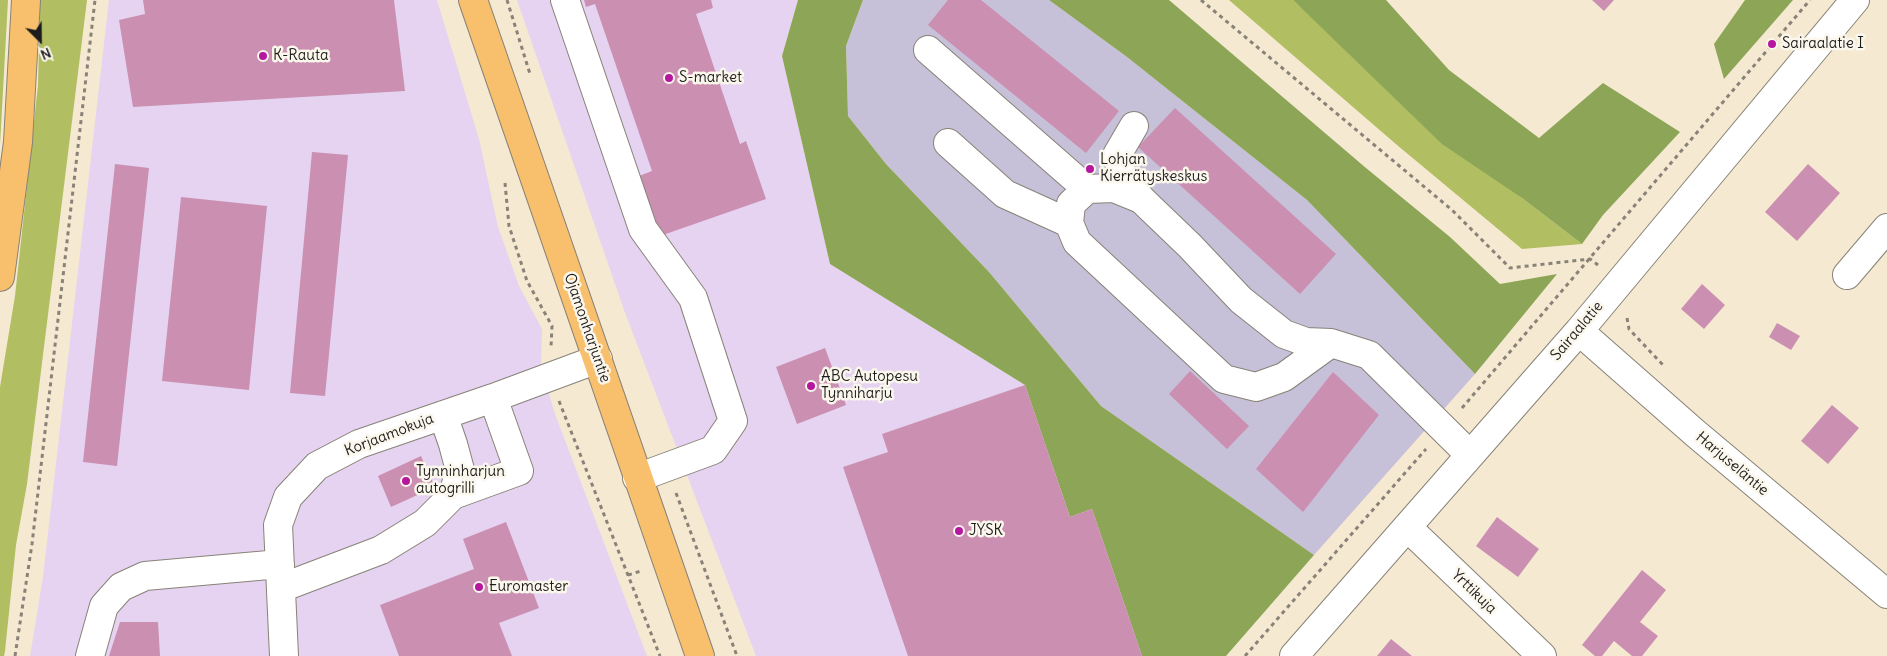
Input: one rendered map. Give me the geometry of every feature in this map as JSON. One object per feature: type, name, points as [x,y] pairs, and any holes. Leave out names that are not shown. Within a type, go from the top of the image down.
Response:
[{"type":"main road","points":[[0,277],[18,142],[26,0]]},
{"type":"main road","name":"Ojamonharjuntie","points":[[473,0],[700,656]]},
{"type":"street","points":[[565,0],[643,229],[693,298],[733,421],[713,450],[637,478]]},
{"type":"street","name":"Sairaalatie","points":[[1294,656],[1579,331],[1855,0]]},
{"type":"street","points":[[928,50],[1087,189]]},
{"type":"street","points":[[1134,126],[1117,155],[1122,174],[1140,199],[1190,246],[1241,300],[1284,334],[1306,342],[1331,344],[1369,355],[1470,455]]},
{"type":"street","points":[[948,143],[1005,194],[1069,223]]},
{"type":"street","points":[[1140,199],[1114,188],[1087,189],[1071,204],[1069,223],[1077,242],[1224,379],[1256,387],[1284,377],[1331,344]]},
{"type":"street","points":[[1847,275],[1887,228]]},
{"type":"street","name":"Harjuseläntie","points":[[1579,331],[1695,433],[1887,594]]},
{"type":"street","name":"Korjaamokuja","points":[[284,656],[278,525],[288,497],[316,466],[359,444],[493,398],[598,359]]},
{"type":"street","points":[[90,656],[104,606],[121,587],[145,576],[280,576],[381,550],[425,522],[453,495],[519,471],[493,398]]},
{"type":"street","points":[[443,415],[454,444],[460,470],[453,495]]},
{"type":"street","name":"Yrttikuja","points":[[1407,527],[1539,655]]},
{"type":"path","points":[[15,656],[32,544],[95,0]]},
{"type":"path","points":[[1201,0],[1452,210],[1510,268],[1590,259],[1619,281],[1629,329],[1667,370]]},
{"type":"path","points":[[1245,656],[1444,429],[1810,0]]},
{"type":"path","points":[[505,175],[509,226],[527,281],[552,326],[550,377],[660,656]]},
{"type":"shaded area","points":[[109,0],[437,0],[479,139],[498,227],[519,286],[542,329],[541,367],[555,414],[647,656],[30,656],[43,577]]},
{"type":"shaded area","points":[[517,0],[798,0],[782,56],[830,264],[1025,385],[1070,517],[1092,509],[1142,656],[756,656],[624,310]]},
{"type":"shaded area","points":[[863,0],[1049,0],[1127,57],[1307,200],[1475,374],[1314,555],[1101,406],[989,272],[886,164],[848,116],[846,46]]},
{"type":"green space","points":[[0,0],[8,0],[0,145]]},
{"type":"green space","points":[[40,0],[87,0],[27,484],[16,545],[5,651],[4,656],[0,656],[0,387],[15,296],[38,85]]},
{"type":"green space","points":[[798,0],[863,0],[846,46],[848,116],[886,164],[989,272],[1101,406],[1314,555],[1226,656],[1142,656],[1092,509],[1070,517],[1025,385],[830,264],[782,56]]},
{"type":"green space","points":[[1049,0],[1169,0],[1450,237],[1500,284],[1557,274],[1475,374],[1307,200],[1127,57]]},
{"type":"green space","points":[[1229,0],[1293,0],[1323,28],[1522,198],[1582,244],[1522,249],[1397,145]]},
{"type":"green space","points":[[1293,0],[1386,0],[1449,70],[1539,138],[1603,83],[1680,132],[1603,215],[1582,244],[1522,198],[1442,144]]},
{"type":"green space","points":[[1745,0],[1793,0],[1724,79],[1714,44]]},
{"type":"building","name":"K-Rauta","points":[[143,0],[394,0],[405,91],[133,107],[119,20],[145,14]]},
{"type":"building","name":"S-market","points":[[584,0],[711,0],[713,8],[696,14],[740,144],[746,141],[766,199],[660,236],[639,176],[652,171],[595,4],[586,7]]},
{"type":"building","points":[[948,0],[981,0],[1119,111],[1086,153],[928,25]]},
{"type":"building","points":[[1592,0],[1614,0],[1604,11]]},
{"type":"building","points":[[1175,108],[1336,254],[1300,294],[1138,147]]},
{"type":"building","points":[[312,152],[348,155],[325,396],[290,393]]},
{"type":"building","points":[[115,164],[149,168],[117,466],[83,462]]},
{"type":"building","points":[[1808,164],[1840,193],[1797,241],[1765,212]]},
{"type":"building","points":[[181,197],[267,206],[249,390],[162,381]]},
{"type":"building","points":[[1702,284],[1725,305],[1704,329],[1681,309]]},
{"type":"building","points":[[1777,323],[1800,336],[1791,350],[1769,337]]},
{"type":"building","name":"ABC Autopesu Tynniharju","points":[[825,348],[846,405],[797,424],[776,367]]},
{"type":"building","points":[[1190,371],[1249,426],[1227,449],[1169,394]]},
{"type":"building","points":[[1333,372],[1379,415],[1303,512],[1256,469]]},
{"type":"building","points":[[1025,385],[1070,517],[1092,509],[1142,656],[908,656],[843,467],[888,452],[882,434]]},
{"type":"building","points":[[1832,405],[1859,428],[1828,464],[1801,441]]},
{"type":"building","name":"Tynninharjun autogrilli","points":[[421,456],[435,487],[391,507],[378,476]]},
{"type":"building","points":[[1497,517],[1539,549],[1518,577],[1476,546]]},
{"type":"building","name":"Euromaster","points":[[506,522],[539,608],[499,623],[512,656],[399,656],[380,605],[474,569],[463,539]]},
{"type":"building","points":[[1642,570],[1666,590],[1640,622],[1658,636],[1642,656],[1632,656],[1614,641],[1602,656],[1595,656],[1582,645]]},
{"type":"building","points":[[120,622],[158,622],[160,656],[109,656]]},
{"type":"building","points":[[1391,639],[1412,656],[1377,656]]},
{"type":"place","name":"Sairaalatie I","points":[[1772,44]]},
{"type":"place","name":"K-Rauta","points":[[263,56]]},
{"type":"place","name":"S-market","points":[[669,78]]},
{"type":"place","name":"Lohjan Kierrätyskeskus","points":[[1090,169]]},
{"type":"place","name":"ABC Autopesu Tynniharju","points":[[811,386]]},
{"type":"place","name":"Tynninharjun autogrilli","points":[[406,481]]},
{"type":"place","name":"JYSK","points":[[959,531]]},
{"type":"place","name":"Euromaster","points":[[479,587]]}]
